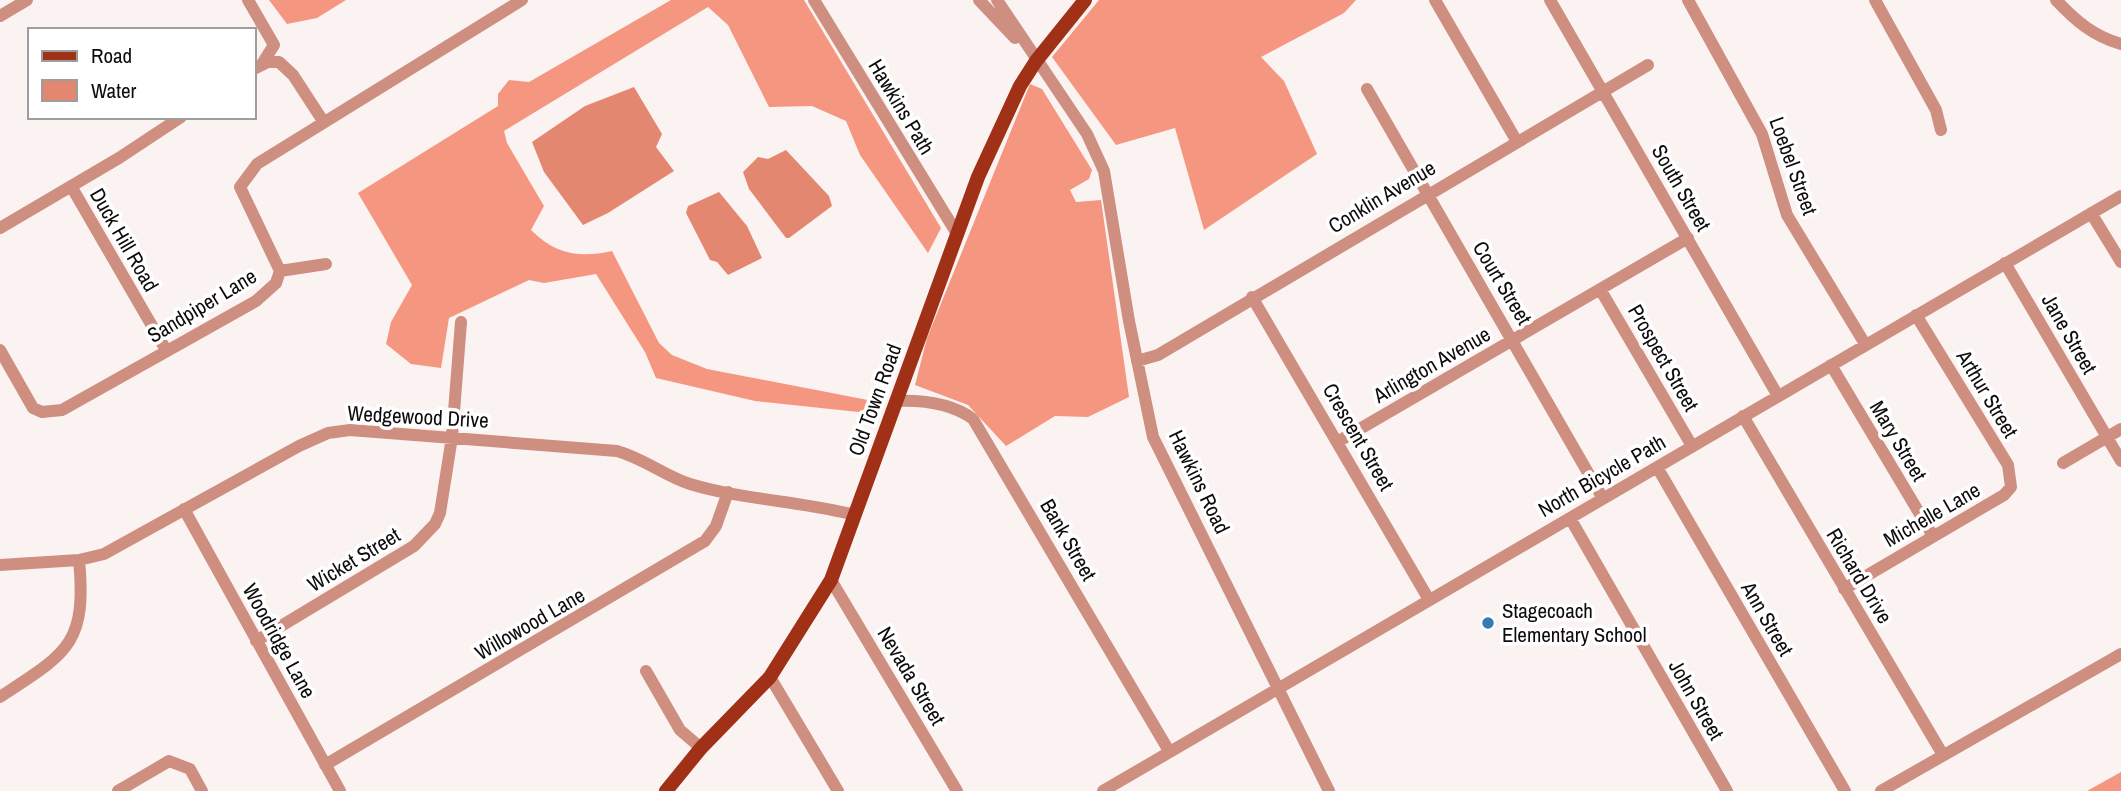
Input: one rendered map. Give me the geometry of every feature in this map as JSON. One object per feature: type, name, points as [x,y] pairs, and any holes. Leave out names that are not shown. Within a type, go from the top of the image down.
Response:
[{"type":"main road","name":"Old Town Road","points":[[666,791],[701,748],[770,677],[831,580],[956,232],[1009,109],[1036,61],[1085,0]]},
{"type":"street","points":[[0,16],[27,0]]},
{"type":"street","points":[[248,0],[274,46],[258,66]]},
{"type":"street","name":"Sandpiper Lane","points":[[0,350],[4,364],[33,408],[50,412],[62,410],[256,301],[276,283],[280,271],[240,187],[257,164],[522,0]]},
{"type":"street","name":"Hawkins Path","points":[[814,0],[956,232]]},
{"type":"street","points":[[979,0],[1036,61]]},
{"type":"street","points":[[997,0],[1036,61]]},
{"type":"street","points":[[1435,0],[1516,140]]},
{"type":"street","name":"South Street","points":[[1550,0],[1778,396]]},
{"type":"street","name":"Loebel Street","points":[[1688,0],[1762,134],[1787,215],[1865,344]]},
{"type":"street","points":[[1875,0],[1936,110],[1941,130]]},
{"type":"street","points":[[2056,0],[2080,25],[2104,39],[2121,44]]},
{"type":"street","name":"Hawkins Road","points":[[1036,61],[1087,134],[1104,171],[1153,438],[1244,615],[1277,690],[1329,791]]},
{"type":"street","points":[[258,66],[279,62],[285,67],[323,121]]},
{"type":"street","name":"Conklin Avenue","points":[[1137,360],[1158,355],[1516,140],[1648,65]]},
{"type":"street","name":"Court Street","points":[[1367,89],[1425,194],[1514,340],[1602,498]]},
{"type":"street","points":[[0,228],[178,119]]},
{"type":"street","name":"Duck Hill Road","points":[[71,186],[166,350]]},
{"type":"street","name":"North Bicycle Path","points":[[1103,791],[1428,598],[2121,196]]},
{"type":"street","points":[[2091,213],[2121,262]]},
{"type":"street","name":"Arlington Avenue","points":[[1339,441],[1688,238]]},
{"type":"street","points":[[280,271],[327,264]]},
{"type":"street","name":"Jane Street","points":[[2005,264],[2121,461]]},
{"type":"street","name":"Prospect Street","points":[[1600,289],[1692,446]]},
{"type":"street","name":"Crescent Street","points":[[1252,297],[1339,441],[1428,598]]},
{"type":"street","name":"Arthur Street","points":[[1916,315],[2008,465],[2011,487],[2004,495]]},
{"type":"street","name":"Wicket Street","points":[[256,640],[405,552],[426,535],[440,513],[452,437],[461,322]]},
{"type":"street","name":"Mary Street","points":[[1831,365],[1933,536]]},
{"type":"street","name":"Bank Street","points":[[897,401],[941,404],[960,409],[978,426],[1169,751]]},
{"type":"street","name":"Richard Drive","points":[[1743,416],[1943,755]]},
{"type":"street","points":[[2063,463],[2121,429]]},
{"type":"street","name":"Wedgewood Drive","points":[[0,565],[79,560],[104,554],[328,433],[350,430],[617,451],[657,466],[690,484],[817,505],[855,515]]},
{"type":"street","name":"Ann Street","points":[[1657,467],[1845,791]]},
{"type":"street","name":"Willowood Lane","points":[[325,765],[705,541],[716,526],[728,492]]},
{"type":"street","name":"Michelle Lane","points":[[1844,589],[2004,495]]},
{"type":"street","name":"Woodridge Lane","points":[[184,509],[340,791]]},
{"type":"street","name":"John Street","points":[[1570,518],[1727,791]]},
{"type":"street","points":[[0,697],[36,673],[66,647],[80,618],[79,560]]},
{"type":"street","name":"Nevada Street","points":[[831,580],[957,791]]},
{"type":"street","points":[[1881,791],[2121,654]]},
{"type":"street","points":[[646,671],[680,730],[701,748]]},
{"type":"street","points":[[770,677],[838,791]]},
{"type":"street","points":[[118,791],[169,761],[186,766],[202,791]]},
{"type":"shaded area","points":[[269,0],[346,0],[317,18],[287,24]]},
{"type":"shaded area","points":[[671,0],[804,0],[941,228],[928,253],[860,155],[846,121],[812,106],[769,107],[728,25],[708,7],[504,131],[507,143],[544,206],[531,230],[550,245],[569,252],[589,254],[612,251],[659,343],[672,355],[707,369],[873,401],[868,413],[755,401],[656,378],[645,352],[596,274],[544,283],[529,280],[449,318],[441,368],[411,364],[386,344],[391,322],[412,285],[358,193],[498,106],[498,94],[509,80],[529,82]]},
{"type":"shaded area","points":[[1099,0],[1356,0],[1344,13],[1261,57],[1284,81],[1317,154],[1204,230],[1175,128],[1116,145],[1052,57]]},
{"type":"shaded area","points":[[1030,84],[1042,89],[1092,170],[1089,179],[1070,190],[1076,202],[1101,200],[1129,397],[1088,417],[1055,416],[1006,446],[968,405],[915,385],[927,338]]},
{"type":"shaded area","points":[[2121,772],[2121,791],[2087,791]]},
{"type":"water","points":[[634,87],[662,134],[656,147],[674,171],[608,213],[583,225],[544,172],[532,142],[585,106]]},
{"type":"water","points":[[786,150],[829,196],[832,206],[789,238],[786,238],[749,189],[743,172],[758,157],[768,159]]},
{"type":"water","points":[[719,192],[747,226],[762,258],[728,275],[717,262],[710,260],[686,213],[688,206]]},
{"type":"place","name":"Stagecoach Elementary School","points":[[1488,623]]}]
